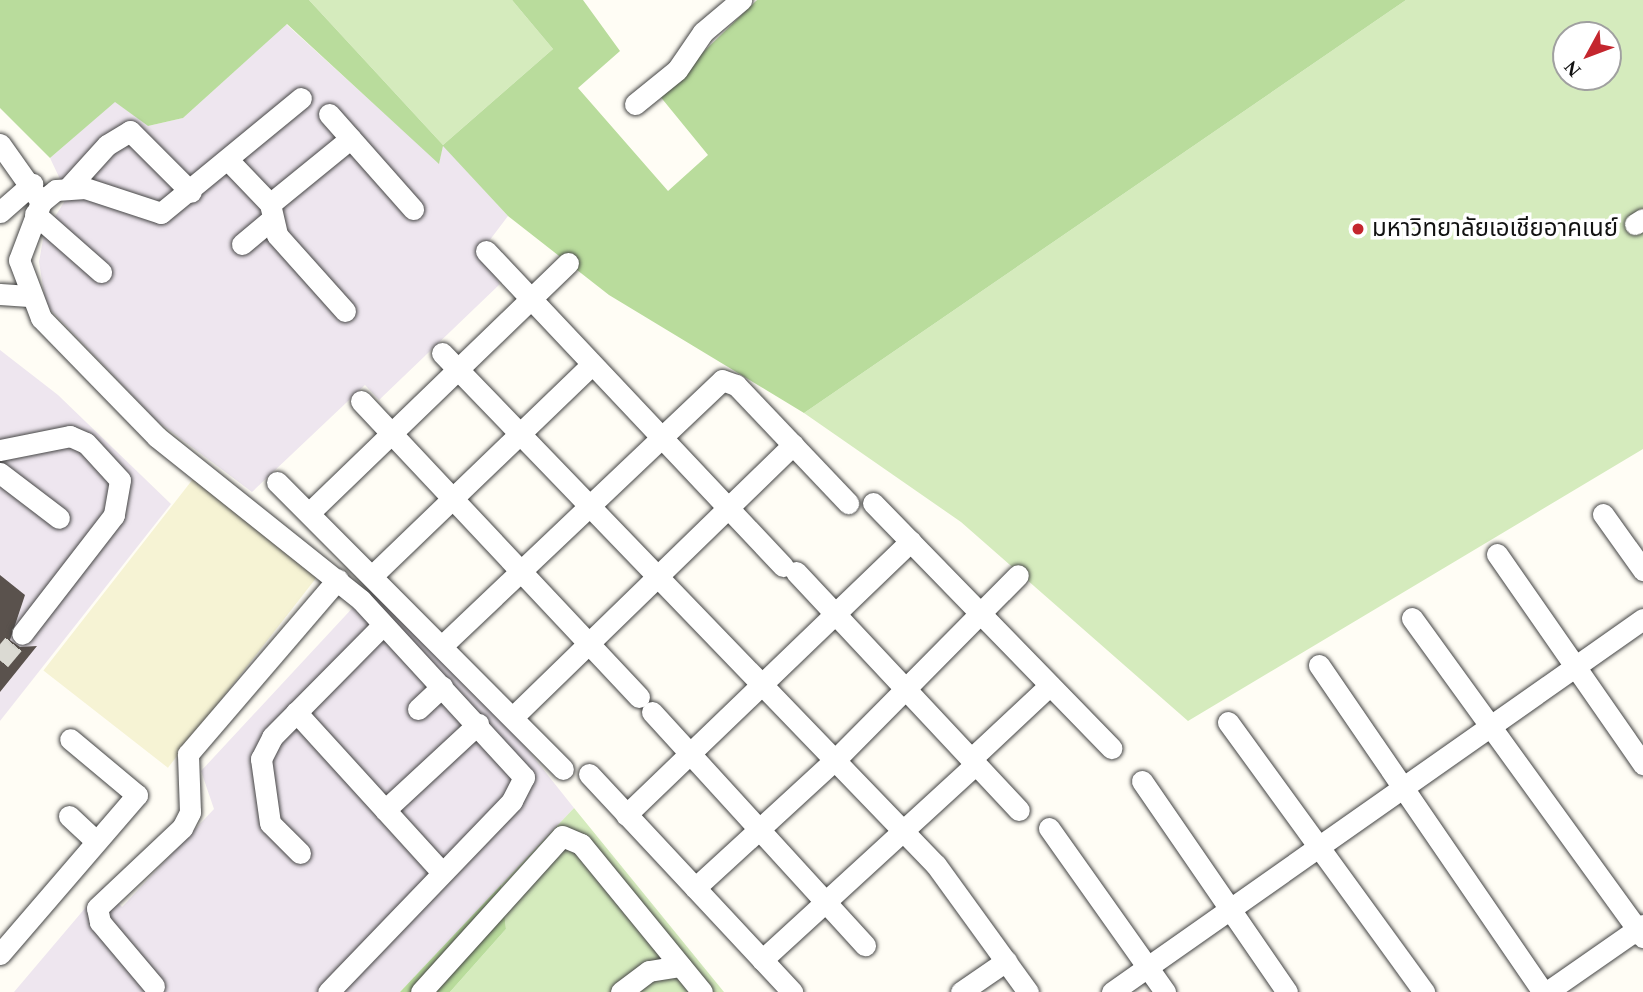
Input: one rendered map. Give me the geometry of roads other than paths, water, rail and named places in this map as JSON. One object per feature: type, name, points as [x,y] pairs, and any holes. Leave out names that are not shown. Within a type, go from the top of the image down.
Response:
[{"type":"street","points":[[635,104],[677,70],[703,32],[741,0]]},
{"type":"street","points":[[68,188],[104,193],[156,215],[191,192],[300,98]]},
{"type":"street","points":[[329,114],[412,209]]},
{"type":"street","points":[[0,212],[68,188],[107,145],[130,131],[191,192]]},
{"type":"street","points":[[242,244],[271,212],[351,138]]},
{"type":"street","points":[[0,145],[36,200],[101,272]]},
{"type":"street","points":[[228,160],[271,212],[277,235],[345,311]]},
{"type":"street","points":[[36,200],[19,260],[29,296],[41,318],[157,437],[338,579],[518,767],[522,787],[440,870],[328,992]]},
{"type":"street","points":[[486,251],[528,300],[728,508],[835,614],[1019,810]]},
{"type":"street","points":[[309,513],[568,263]]},
{"type":"street","points":[[0,294],[29,296]]},
{"type":"street","points":[[442,352],[837,758],[901,833],[961,897],[1028,992]]},
{"type":"street","points":[[373,575],[591,365]]},
{"type":"street","points":[[444,645],[588,505],[728,379],[848,503]]},
{"type":"street","points":[[361,401],[758,825],[865,945]]},
{"type":"street","points":[[0,450],[71,436],[106,461],[120,480],[114,515],[22,634]]},
{"type":"street","points":[[515,715],[793,445]]},
{"type":"street","points":[[0,473],[59,518]]},
{"type":"street","points":[[277,482],[515,715],[563,769]]},
{"type":"street","points":[[873,503],[1111,748]]},
{"type":"street","points":[[1603,514],[1643,570]]},
{"type":"street","points":[[626,815],[911,541]]},
{"type":"street","points":[[1497,554],[1643,764]]},
{"type":"street","points":[[695,888],[758,825],[837,758],[1018,575]]},
{"type":"street","points":[[153,990],[100,922],[97,908],[182,828],[190,812],[188,754],[338,579]]},
{"type":"street","points":[[1319,665],[1545,992],[1641,930],[1412,618]]},
{"type":"street","points":[[1112,992],[1643,619]]},
{"type":"street","points":[[300,853],[270,824],[261,759],[296,712],[383,625]]},
{"type":"street","points":[[762,960],[824,899],[901,833],[1050,685]]},
{"type":"street","points":[[418,709],[442,687]]},
{"type":"street","points":[[296,712],[440,870]]},
{"type":"street","points":[[1228,722],[1424,992]]},
{"type":"street","points":[[385,810],[478,724]]},
{"type":"street","points":[[0,954],[95,839],[137,795],[70,739]]},
{"type":"street","points":[[589,774],[792,992]]},
{"type":"street","points":[[1142,781],[1287,992]]},
{"type":"street","points":[[69,816],[95,839]]},
{"type":"street","points":[[1049,828],[1165,992]]},
{"type":"street","points":[[421,992],[562,836],[589,853],[702,992]]},
{"type":"street","points":[[961,992],[1006,961]]},
{"type":"street","points":[[621,992],[649,971],[681,966]]},
{"type":"tunnel","points":[[0,660],[22,634]]},
{"type":"place","name":"มหาวิทยาลัยเอเชียอาคเนย์","points":[[1358,229]]}]
